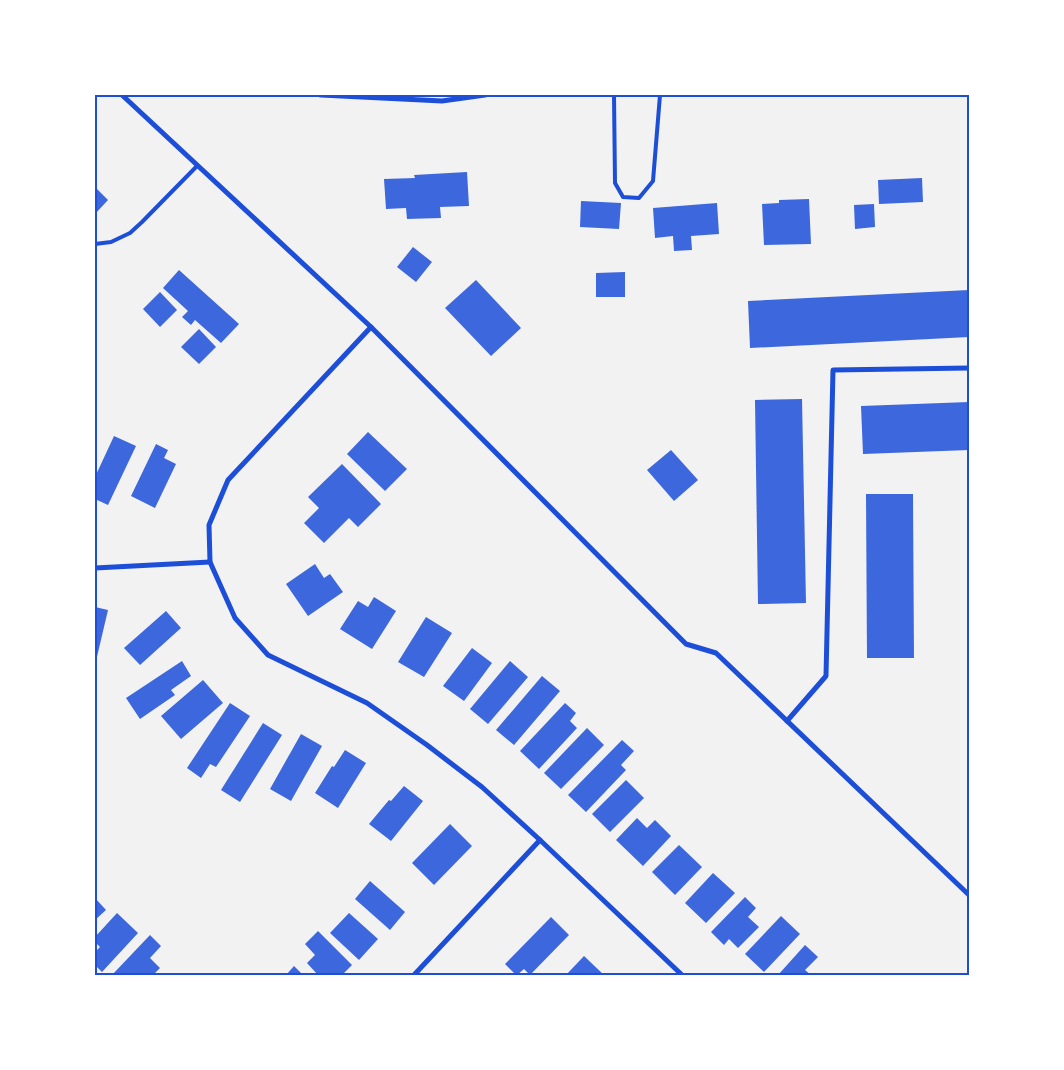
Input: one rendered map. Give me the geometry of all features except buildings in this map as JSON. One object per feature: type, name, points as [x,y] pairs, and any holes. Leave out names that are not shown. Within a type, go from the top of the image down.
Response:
[{"type":"street","points":[[122,95],[370,327],[686,644],[716,653],[969,895]]},
{"type":"street","points":[[321,95],[442,101],[485,95]]},
{"type":"street","points":[[370,327],[228,480],[209,524],[210,562],[235,618],[268,655],[367,703],[482,787],[682,975]]},
{"type":"street","points":[[787,721],[826,676],[834,370],[969,368]]},
{"type":"street","points":[[95,568],[210,562]]},
{"type":"street","points":[[414,975],[540,840]]},
{"type":"lane","points":[[614,95],[615,183],[623,196],[639,198],[653,181],[660,95]]},
{"type":"lane","points":[[95,244],[111,242],[130,233],[197,166]]}]
